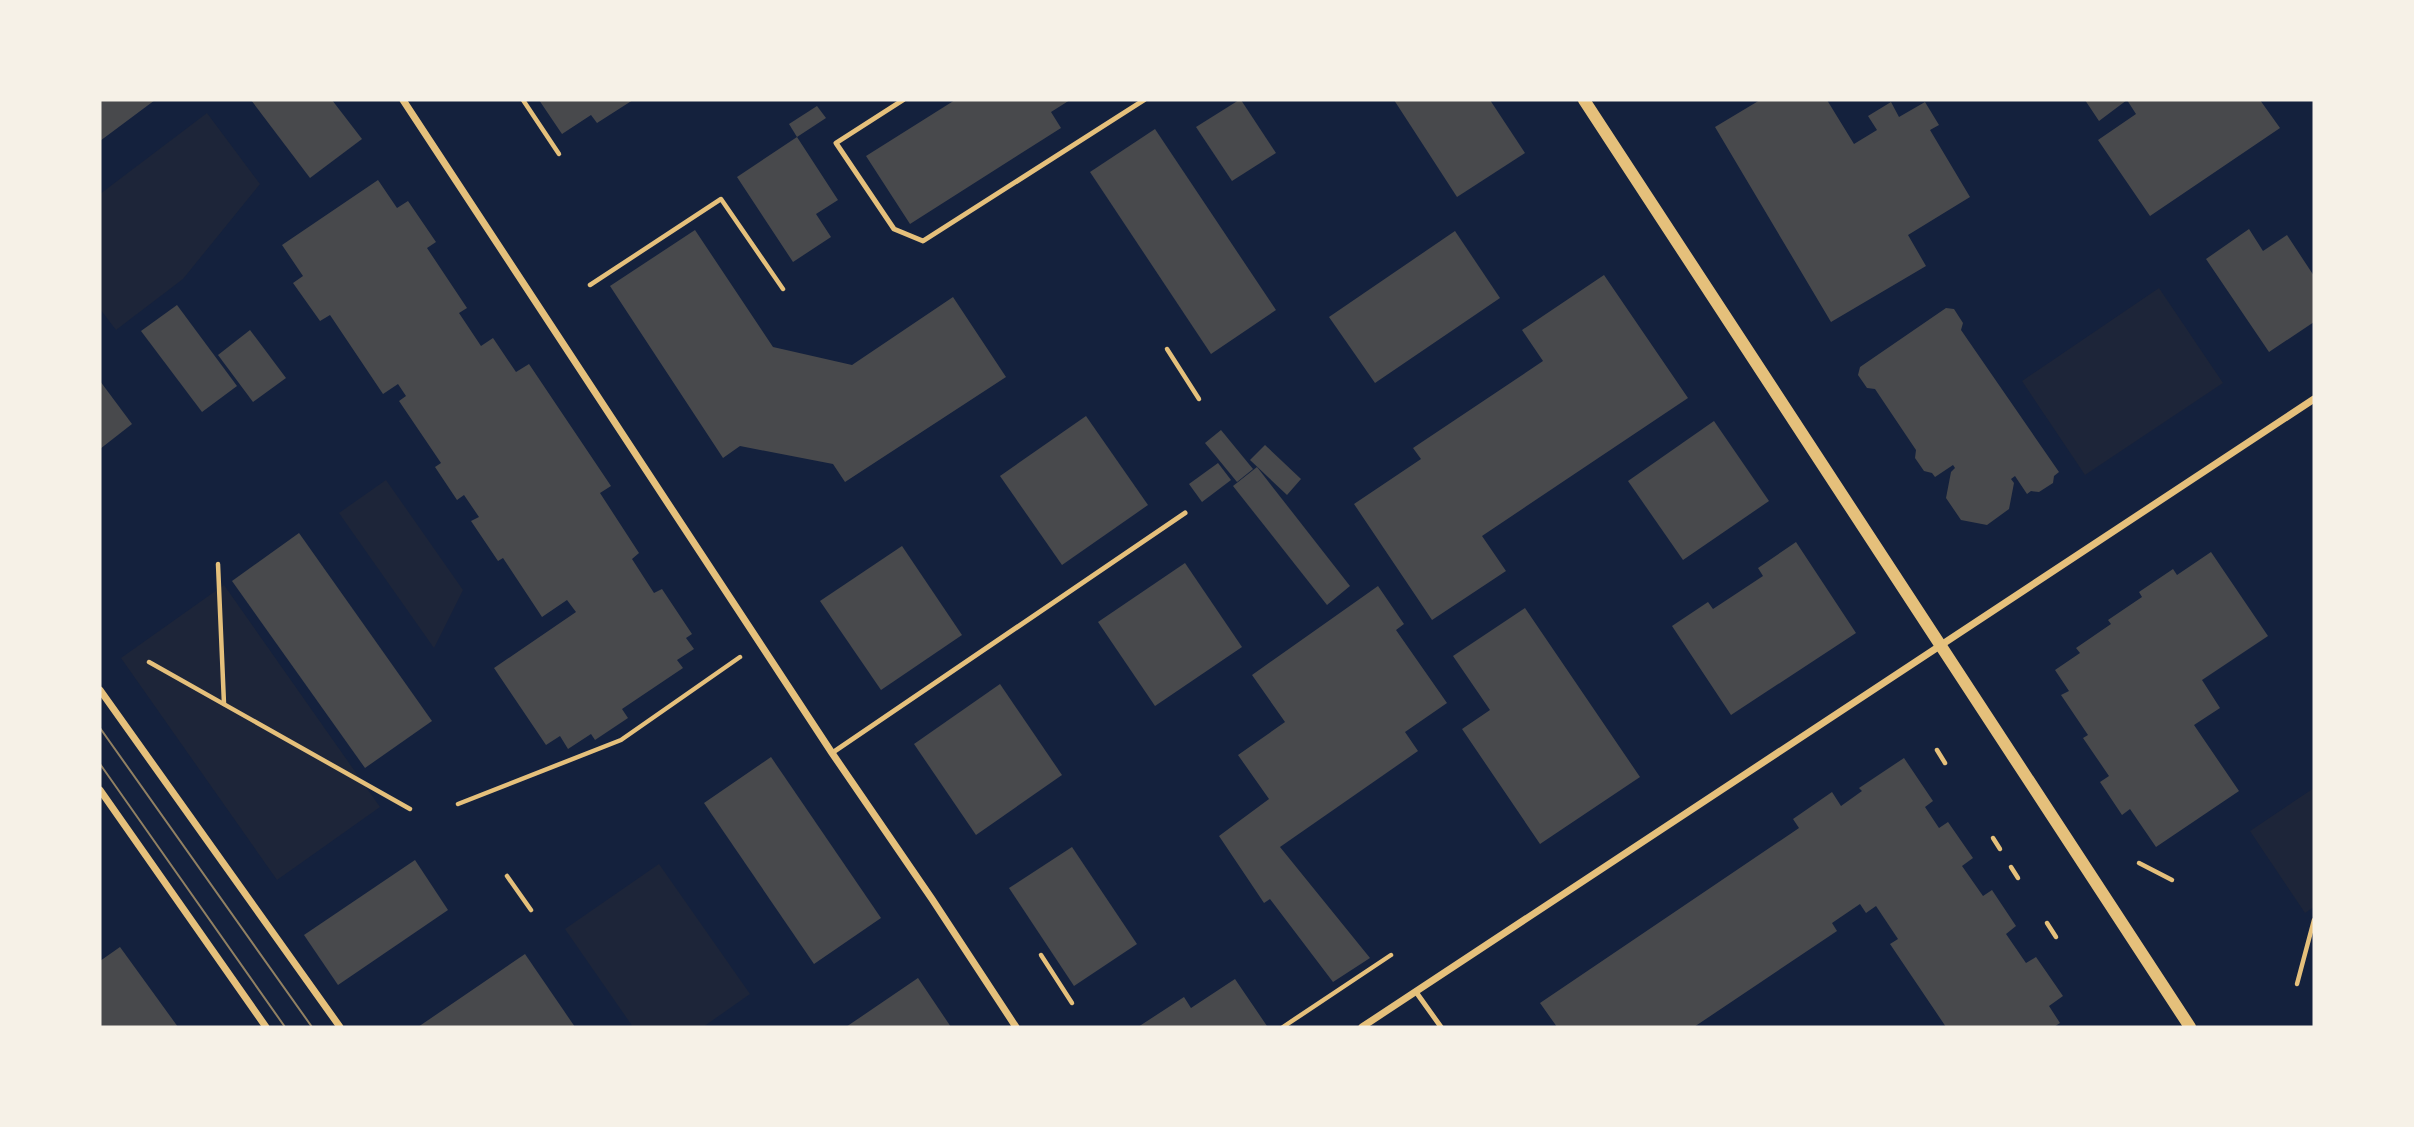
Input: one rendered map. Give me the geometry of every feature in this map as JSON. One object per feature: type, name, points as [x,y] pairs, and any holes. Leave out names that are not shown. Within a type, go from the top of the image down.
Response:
[{"type":"street","points":[[403,100],[832,753],[1016,1027]]},
{"type":"street","points":[[1584,100],[2190,1027]]},
{"type":"street","points":[[1362,1027],[2314,399]]},
{"type":"street","points":[[100,690],[340,1027]]},
{"type":"street","points":[[100,790],[266,1027]]},
{"type":"lane","points":[[903,100],[836,143],[894,229],[923,241],[1144,100]]},
{"type":"lane","points":[[832,753],[1185,513]]},
{"type":"lane","points":[[1416,992],[1441,1027]]},
{"type":"path","points":[[523,100],[559,154]]},
{"type":"path","points":[[590,285],[721,199],[783,289]]},
{"type":"path","points":[[1167,349],[1199,399]]},
{"type":"path","points":[[218,564],[224,704]]},
{"type":"path","points":[[458,804],[621,740],[740,657]]},
{"type":"path","points":[[149,662],[410,809]]},
{"type":"path","points":[[1937,750],[1945,763]]},
{"type":"path","points":[[1993,838],[2000,849]]},
{"type":"path","points":[[2139,863],[2172,880]]},
{"type":"path","points":[[2011,867],[2018,878]]},
{"type":"path","points":[[507,876],[531,910]]},
{"type":"path","points":[[2297,984],[2314,920]]},
{"type":"path","points":[[2047,923],[2056,937]]},
{"type":"path","points":[[1041,955],[1072,1003]]},
{"type":"path","points":[[1283,1027],[1391,955]]},
{"type":"shaded area","points":[[207,113],[260,184],[183,279],[116,330],[100,309],[100,194]]},
{"type":"shaded area","points":[[2159,288],[2223,383],[2085,475],[2022,381]]},
{"type":"shaded area","points":[[386,480],[463,590],[434,648],[339,513]]},
{"type":"shaded area","points":[[224,585],[380,807],[277,880],[121,658]]},
{"type":"shaded area","points":[[2314,788],[2314,907],[2305,913],[2250,831]]},
{"type":"shaded area","points":[[659,864],[750,994],[703,1027],[633,1027],[565,929]]},
{"type":"building","points":[[100,100],[155,100],[100,141]]},
{"type":"building","points":[[251,100],[332,100],[362,139],[310,178]]},
{"type":"building","points":[[539,100],[633,100],[597,123],[591,115],[562,134]]},
{"type":"building","points":[[955,100],[1070,100],[1051,112],[1061,128],[910,224],[866,156]]},
{"type":"building","points":[[1239,100],[1276,153],[1232,181],[1196,127]]},
{"type":"building","points":[[1394,100],[1490,100],[1525,153],[1457,197]]},
{"type":"building","points":[[1760,100],[1827,100],[1854,144],[1877,130],[1868,116],[1891,102],[1899,117],[1925,102],[1939,125],[1930,130],[1970,197],[1908,235],[1926,266],[1831,322],[1715,127]]},
{"type":"building","points":[[2085,100],[2127,100],[2099,121]]},
{"type":"building","points":[[2127,100],[2260,100],[2280,128],[2150,216],[2098,140],[2136,114]]},
{"type":"building","points":[[817,106],[826,118],[797,137],[789,124]]},
{"type":"building","points":[[1155,129],[1276,310],[1211,354],[1090,172]]},
{"type":"building","points":[[797,137],[838,200],[816,214],[831,237],[793,262],[737,177]]},
{"type":"building","points":[[378,180],[397,208],[408,201],[436,242],[427,248],[467,308],[459,313],[481,346],[493,338],[516,372],[529,364],[611,486],[600,493],[639,553],[632,559],[654,593],[662,589],[692,634],[686,638],[694,649],[677,660],[683,668],[622,709],[628,718],[595,740],[591,734],[568,749],[560,736],[546,745],[494,668],[576,612],[567,600],[542,617],[503,558],[498,561],[471,521],[479,517],[464,495],[457,500],[435,467],[441,463],[399,401],[406,396],[398,384],[383,394],[330,315],[320,321],[293,283],[303,276],[282,245]]},
{"type":"building","points":[[2249,229],[2263,251],[2287,235],[2314,276],[2314,322],[2269,352],[2206,259]]},
{"type":"building","points":[[695,230],[773,347],[852,365],[953,297],[1006,377],[845,482],[833,464],[740,446],[723,458],[610,286]]},
{"type":"building","points":[[1455,231],[1500,298],[1375,383],[1329,317]]},
{"type":"building","points":[[1604,275],[1688,398],[1482,536],[1506,571],[1432,620],[1354,504],[1421,459],[1413,448],[1543,361],[1522,330]]},
{"type":"building","points":[[177,305],[237,386],[202,412],[141,331]]},
{"type":"building","points":[[1946,308],[1954,309],[1963,323],[1961,330],[2059,472],[2054,476],[2053,483],[2039,492],[2031,491],[2027,494],[2015,476],[2011,479],[2014,483],[2009,509],[1987,525],[1961,520],[1946,498],[1951,472],[1955,468],[1953,465],[1935,477],[1924,471],[1915,458],[1916,450],[1875,389],[1867,388],[1858,375],[1860,367]]},
{"type":"building","points":[[250,330],[286,378],[253,402],[218,355]]},
{"type":"building","points":[[100,381],[132,424],[100,449]]},
{"type":"building","points":[[1086,416],[1148,505],[1062,565],[1000,476]]},
{"type":"building","points":[[1714,421],[1769,501],[1683,560],[1628,481]]},
{"type":"building","points":[[1221,430],[1253,469],[1237,482],[1205,443]]},
{"type":"building","points":[[1265,445],[1301,479],[1287,495],[1250,460]]},
{"type":"building","points":[[1218,463],[1231,480],[1202,502],[1189,484]]},
{"type":"building","points":[[1257,467],[1350,586],[1327,605],[1233,486]]},
{"type":"building","points":[[299,533],[432,721],[365,768],[232,581]]},
{"type":"building","points":[[1796,542],[1856,633],[1731,715],[1672,626],[1708,602],[1713,609],[1763,576],[1758,568]]},
{"type":"building","points":[[902,546],[962,635],[881,690],[820,601]]},
{"type":"building","points":[[2211,552],[2268,636],[2202,680],[2220,708],[2194,725],[2239,791],[2156,847],[2130,809],[2122,815],[2100,782],[2109,776],[2083,738],[2088,735],[2061,695],[2069,691],[2055,670],[2080,653],[2076,648],[2111,624],[2108,620],[2142,597],[2139,592],[2173,569],[2177,575]]},
{"type":"building","points":[[1185,563],[1242,647],[1155,706],[1098,622]]},
{"type":"building","points":[[1378,586],[1404,624],[1396,630],[1447,703],[1405,732],[1418,751],[1280,847],[1370,958],[1333,982],[1270,899],[1264,903],[1219,836],[1269,799],[1238,755],[1285,722],[1252,675]]},
{"type":"building","points":[[1525,608],[1640,777],[1540,844],[1462,729],[1490,710],[1453,656]]},
{"type":"building","points":[[1000,684],[1062,775],[976,835],[914,744]]},
{"type":"building","points":[[771,757],[881,918],[814,964],[704,803]]},
{"type":"building","points":[[1904,758],[1933,801],[1925,807],[1939,828],[1948,822],[1973,858],[1962,866],[1983,896],[1992,890],[2016,926],[2006,934],[2026,963],[2036,957],[2063,996],[2049,1006],[2060,1023],[2054,1027],[1946,1027],[1890,944],[1898,939],[1876,906],[1866,913],[1860,904],[1832,923],[1837,931],[1694,1027],[1557,1027],[1540,1003],[1799,828],[1793,819],[1832,792],[1841,806],[1862,791],[1859,788]]},
{"type":"building","points":[[1072,847],[1137,944],[1074,986],[1009,888]]},
{"type":"building","points":[[415,860],[448,910],[338,985],[304,935]]},
{"type":"building","points":[[120,947],[178,1027],[100,1027],[100,961]]},
{"type":"building","points":[[525,954],[575,1027],[418,1027]]},
{"type":"building","points":[[918,978],[951,1027],[846,1027]]},
{"type":"building","points":[[1235,979],[1267,1026],[1138,1027],[1184,997],[1191,1008]]},
{"type":"tram line","points":[[100,728],[312,1027]]},
{"type":"tram line","points":[[100,764],[285,1027]]}]
